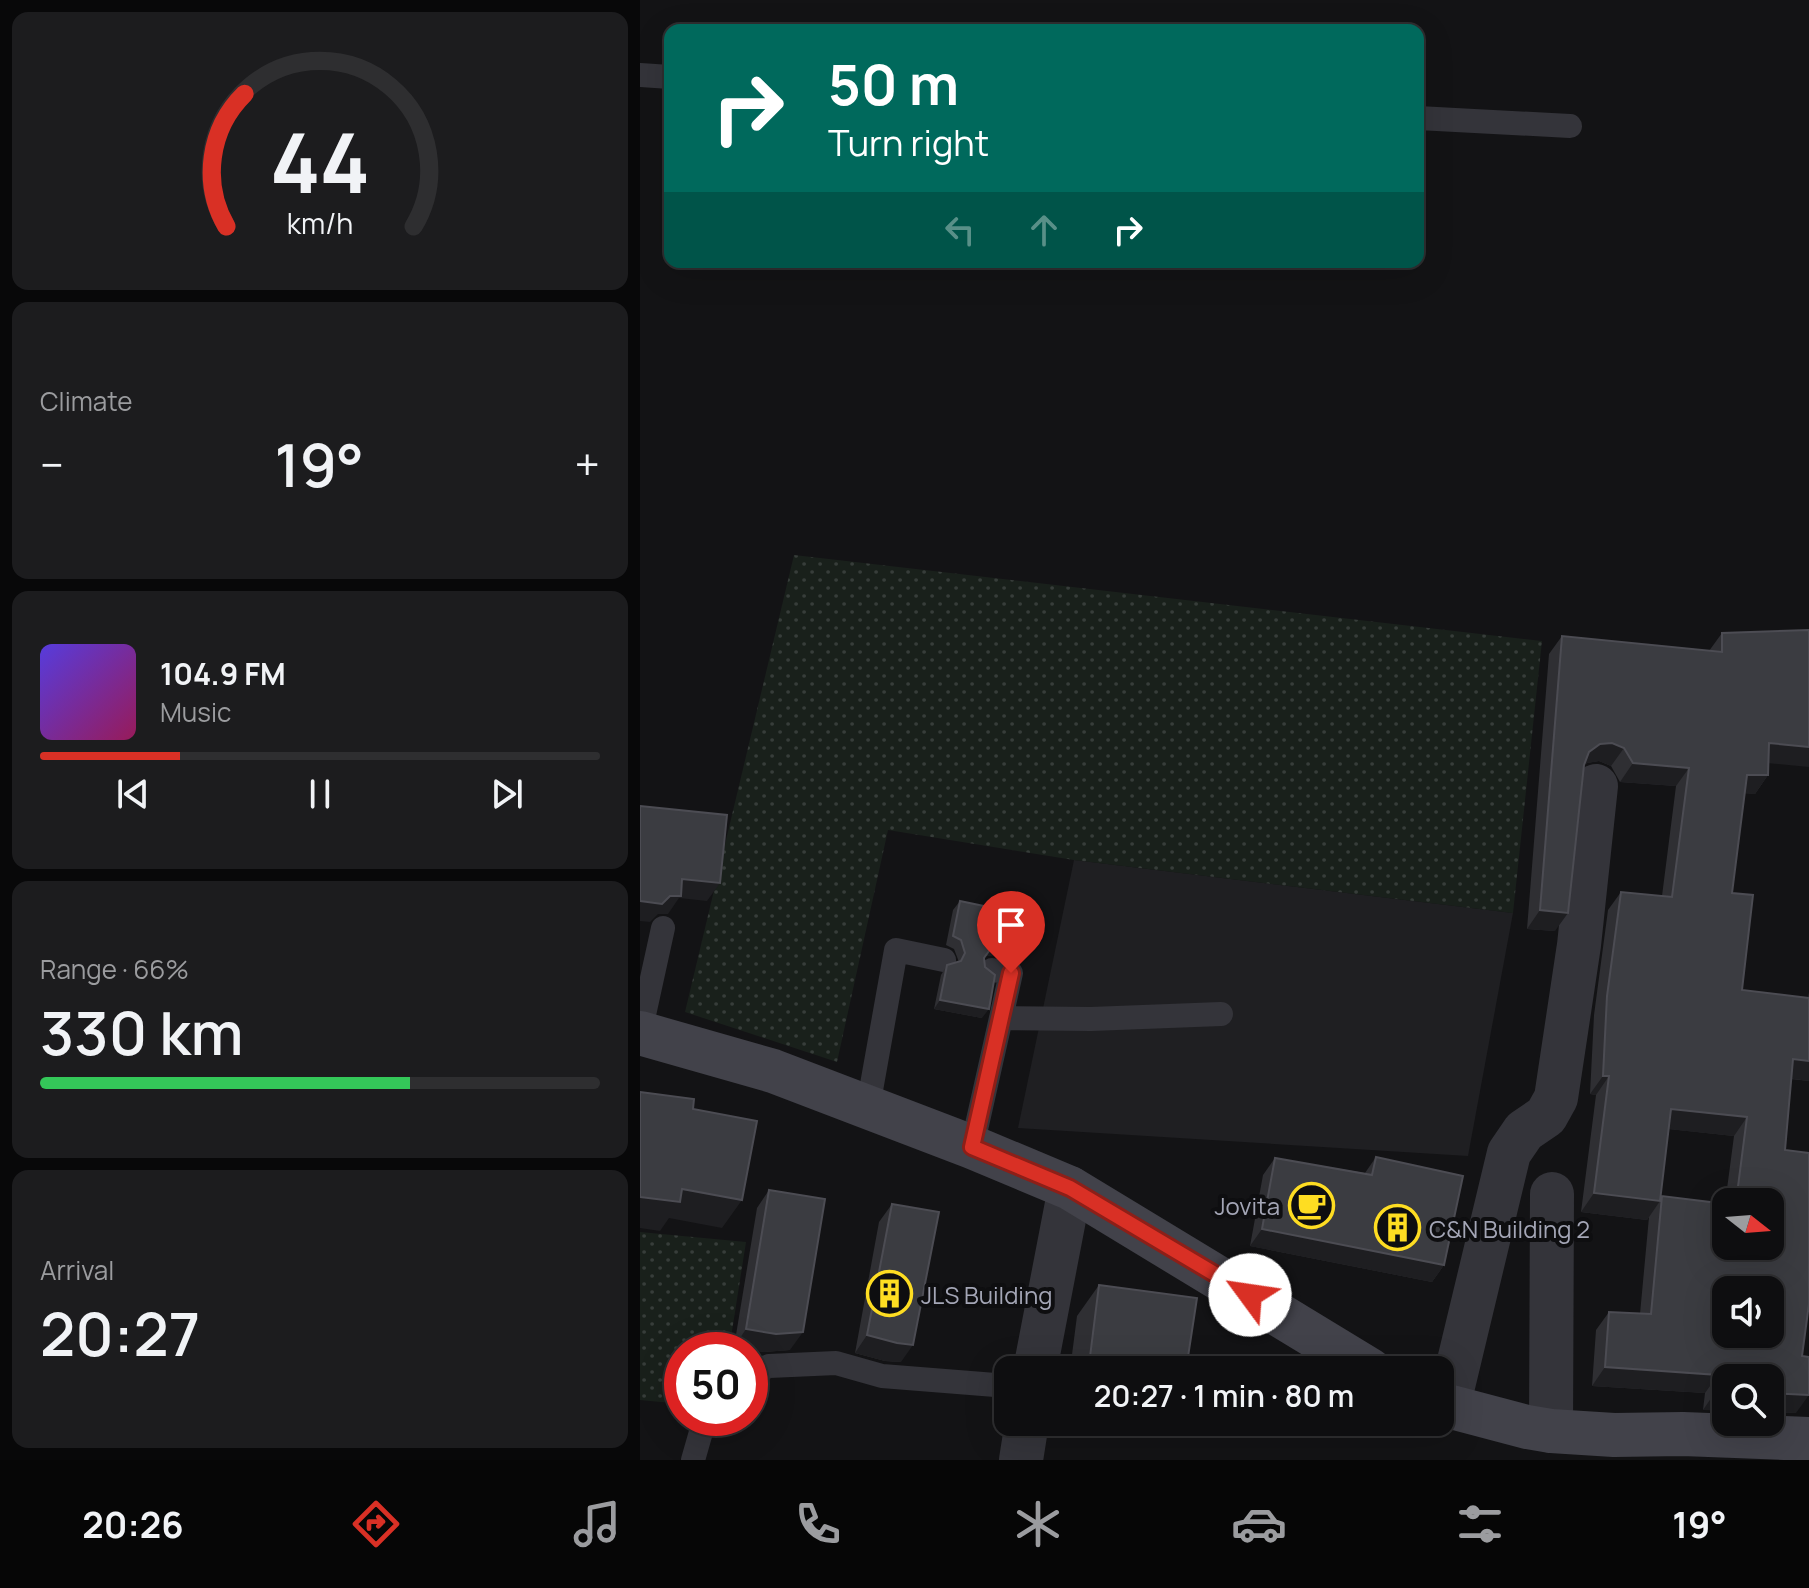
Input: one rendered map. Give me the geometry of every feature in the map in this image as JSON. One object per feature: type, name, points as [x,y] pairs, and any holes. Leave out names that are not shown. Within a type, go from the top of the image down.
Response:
[{"type":"main road","points":[[640,1033],[773,1071],[1070,1188],[1348,1356]]},
{"type":"main road","points":[[1454,1408],[1551,1431],[1809,1439]]},
{"type":"street","points":[[1454,1367],[1509,1153],[1524,1131],[1546,1116],[1556,1098],[1579,945],[1596,786]]},
{"type":"street","points":[[1038,1356],[1070,1188]]},
{"type":"street","points":[[1551,1431],[1552,1194]]},
{"type":"street","points":[[1021,1460],[1025,1436]]},
{"type":"lane","points":[[640,75],[664,77]]},
{"type":"lane","points":[[1424,118],[1570,126]]},
{"type":"lane","points":[[640,1033],[663,928]]},
{"type":"lane","points":[[868,1107],[896,950],[944,960]]},
{"type":"lane","points":[[972,1147],[1011,973],[992,970]]},
{"type":"lane","points":[[1001,1018],[1091,1019],[1221,1014]]},
{"type":"lane","points":[[768,1366],[836,1363],[882,1376],[994,1385]]},
{"type":"lane","points":[[693,1460],[700,1436]]},
{"type":"shaded area","points":[[794,555],[1542,641],[1513,913],[1074,860],[888,830],[837,1062],[685,1012]]},
{"type":"shaded area","points":[[1074,860],[1513,913],[1468,1156],[1018,1128]]},
{"type":"shaded area","points":[[640,1232],[746,1242],[732,1332],[664,1332],[664,1402],[640,1400]]},
{"type":"building","points":[[1809,630],[1809,747],[1769,743],[1768,775],[1747,775],[1732,893],[1753,895],[1742,990],[1809,998],[1809,1061],[1793,1059],[1785,1150],[1809,1153],[1809,1304],[1802,1356],[1809,1357],[1809,1395],[1784,1394],[1784,1364],[1712,1364],[1712,1375],[1605,1367],[1609,1312],[1651,1314],[1662,1196],[1712,1202],[1712,1260],[1784,1260],[1784,1188],[1738,1188],[1747,1117],[1671,1109],[1660,1201],[1594,1193],[1609,1076],[1603,1076],[1607,996],[1621,892],[1672,897],[1689,768],[1633,763],[1624,748],[1612,743],[1600,744],[1589,752],[1584,765],[1568,913],[1540,910],[1562,636],[1722,652],[1722,633]]},
{"type":"building","points":[[640,806],[727,815],[720,883],[682,879],[681,896],[670,896],[662,904],[640,901]]},
{"type":"building","points":[[960,901],[1008,911],[1001,946],[992,947],[984,958],[985,967],[995,975],[989,1009],[940,1000],[947,965],[961,961],[965,953],[961,940],[953,936]]},
{"type":"building","points":[[640,1092],[694,1099],[693,1109],[757,1121],[742,1200],[682,1189],[680,1202],[640,1197]]},
{"type":"building","points":[[1376,1157],[1463,1176],[1444,1265],[1262,1229],[1275,1158],[1372,1175]]},
{"type":"building","points":[[769,1190],[825,1199],[803,1332],[776,1334],[746,1329]]},
{"type":"building","name":"JLS Building","points":[[892,1204],[939,1212],[913,1345],[867,1335]]},
{"type":"building","points":[[1099,1285],[1197,1298],[1188,1356],[1090,1356]]},
{"type":"place","name":"Jovita","points":[[1311,1205]]},
{"type":"place","name":"C&N Building 2","points":[[1398,1228]]},
{"type":"place","name":"JLS Building","points":[[890,1294]]},
{"type":"route","points":[[1011,973],[972,1147],[1070,1188],[1250,1295]]}]
